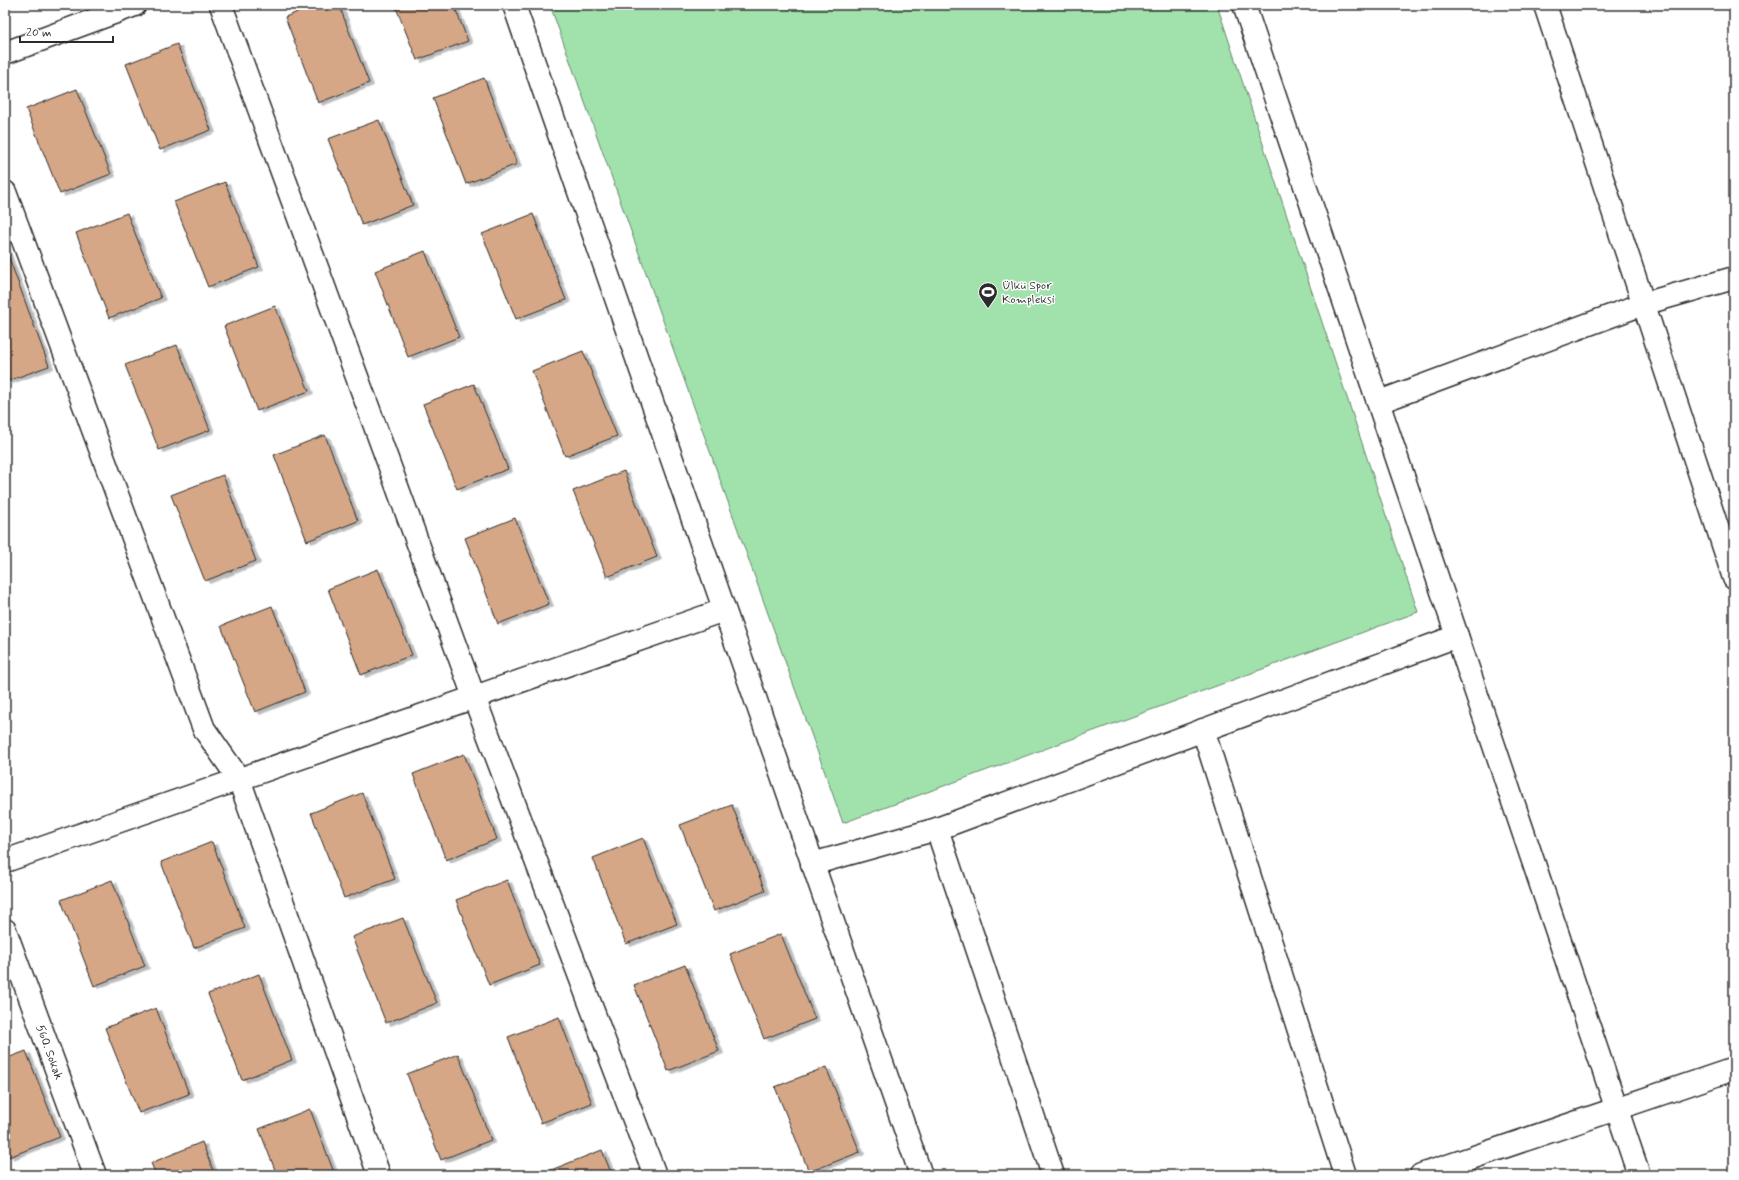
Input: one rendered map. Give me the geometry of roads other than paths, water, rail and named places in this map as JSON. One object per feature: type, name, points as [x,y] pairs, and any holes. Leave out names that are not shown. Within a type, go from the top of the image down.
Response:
[{"type":"street","points":[[5,53],[135,5]]},
{"type":"street","points":[[221,5],[474,697],[655,1175]]},
{"type":"street","points":[[514,5],[920,1175]]},
{"type":"street","points":[[1244,5],[1639,1175]]},
{"type":"street","points":[[1545,5],[1734,578]]},
{"type":"street","points":[[5,192],[204,729],[239,779],[379,1175]]},
{"type":"street","points":[[1379,402],[1643,304],[1734,278]]},
{"type":"street","points":[[5,861],[724,610]]},
{"type":"street","points":[[812,864],[937,829],[1457,636]]},
{"type":"street","points":[[1203,730],[1345,1175]]},
{"type":"street","points":[[937,829],[1053,1175]]},
{"type":"street","name":"560. Sokak","points":[[5,930],[95,1175]]},
{"type":"street","points":[[1421,1175],[1734,1069]]},
{"type":"place","name":"Ülkü Spor Kompleksi","points":[[988,309]]}]
